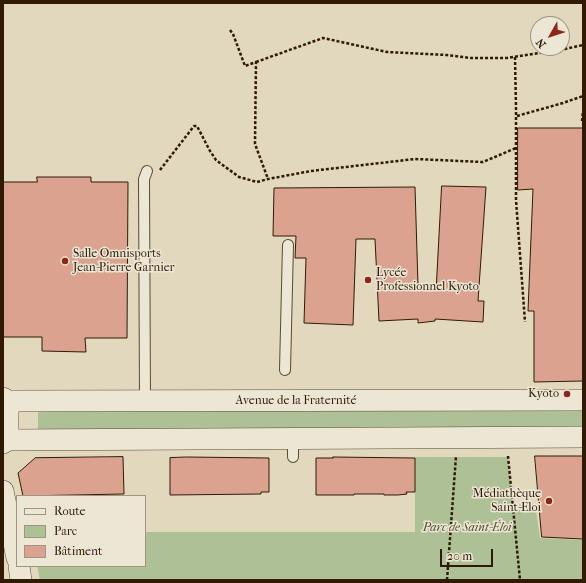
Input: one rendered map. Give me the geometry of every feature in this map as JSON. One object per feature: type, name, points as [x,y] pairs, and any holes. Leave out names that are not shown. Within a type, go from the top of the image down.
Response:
[{"type":"street","name":"Avenue de la Fraternité","points":[[6,399],[145,401],[583,400]]},
{"type":"street","points":[[6,399],[6,442],[293,448],[583,437]]},
{"type":"street","points":[[3,491],[16,553]]},
{"type":"street","points":[[19,567],[22,580]]},
{"type":"lane","points":[[145,175],[145,401]]},
{"type":"lane","points":[[285,370],[288,245]]},
{"type":"path","points":[[230,30],[233,34],[245,66],[323,38],[387,52],[446,55],[471,58],[507,58],[583,45]]},
{"type":"path","points":[[515,57],[516,200],[525,322]]},
{"type":"path","points":[[256,62],[255,144],[268,179]]},
{"type":"path","points":[[516,116],[583,96]]},
{"type":"path","points":[[582,121],[583,111]]},
{"type":"path","points":[[145,175],[153,179],[194,126],[197,126],[216,160],[239,177],[257,182],[311,171],[415,159],[483,162],[516,148]]},
{"type":"path","points":[[508,453],[520,580]]},
{"type":"path","points":[[447,580],[456,454]]},
{"type":"green space","points":[[583,407],[583,432],[38,433],[38,408]]},
{"type":"green space","name":"Parc de Saint-Éloi","points":[[415,457],[508,457],[513,505],[535,504],[540,538],[583,540],[583,580],[40,580],[37,567],[146,567],[146,532],[415,532]]},
{"type":"building","points":[[518,128],[583,128],[583,381],[534,382],[534,311],[528,311],[533,189],[518,190]]},
{"type":"building","name":"Salle Omnisports Jean-Pierre Garnier","points":[[37,177],[91,177],[91,182],[128,182],[127,338],[85,338],[86,352],[42,351],[42,337],[3,337],[3,182],[37,182]]},
{"type":"building","points":[[442,186],[486,187],[478,301],[484,301],[483,322],[435,319],[435,321],[418,323],[418,319],[379,321],[375,239],[356,239],[353,325],[304,323],[306,258],[295,258],[296,236],[273,236],[274,188],[415,187],[418,285],[436,285]]},
{"type":"building","points":[[535,456],[583,456],[583,539],[542,537]]},
{"type":"building","points":[[123,457],[124,494],[23,495],[18,473],[35,458]]},
{"type":"building","points":[[170,458],[269,458],[269,492],[261,492],[261,494],[170,495]]},
{"type":"building","points":[[316,458],[415,458],[415,492],[406,492],[407,494],[398,495],[316,495]]},
{"type":"place","name":"Salle Omnisports Jean-Pierre Garnier","points":[[65,261]]},
{"type":"place","name":"Lycée Professionnel Kyoto","points":[[368,280]]},
{"type":"place","name":"Kyoto","points":[[567,394]]},
{"type":"place","name":"Médiathèque Saint-Eloi","points":[[549,501]]}]
